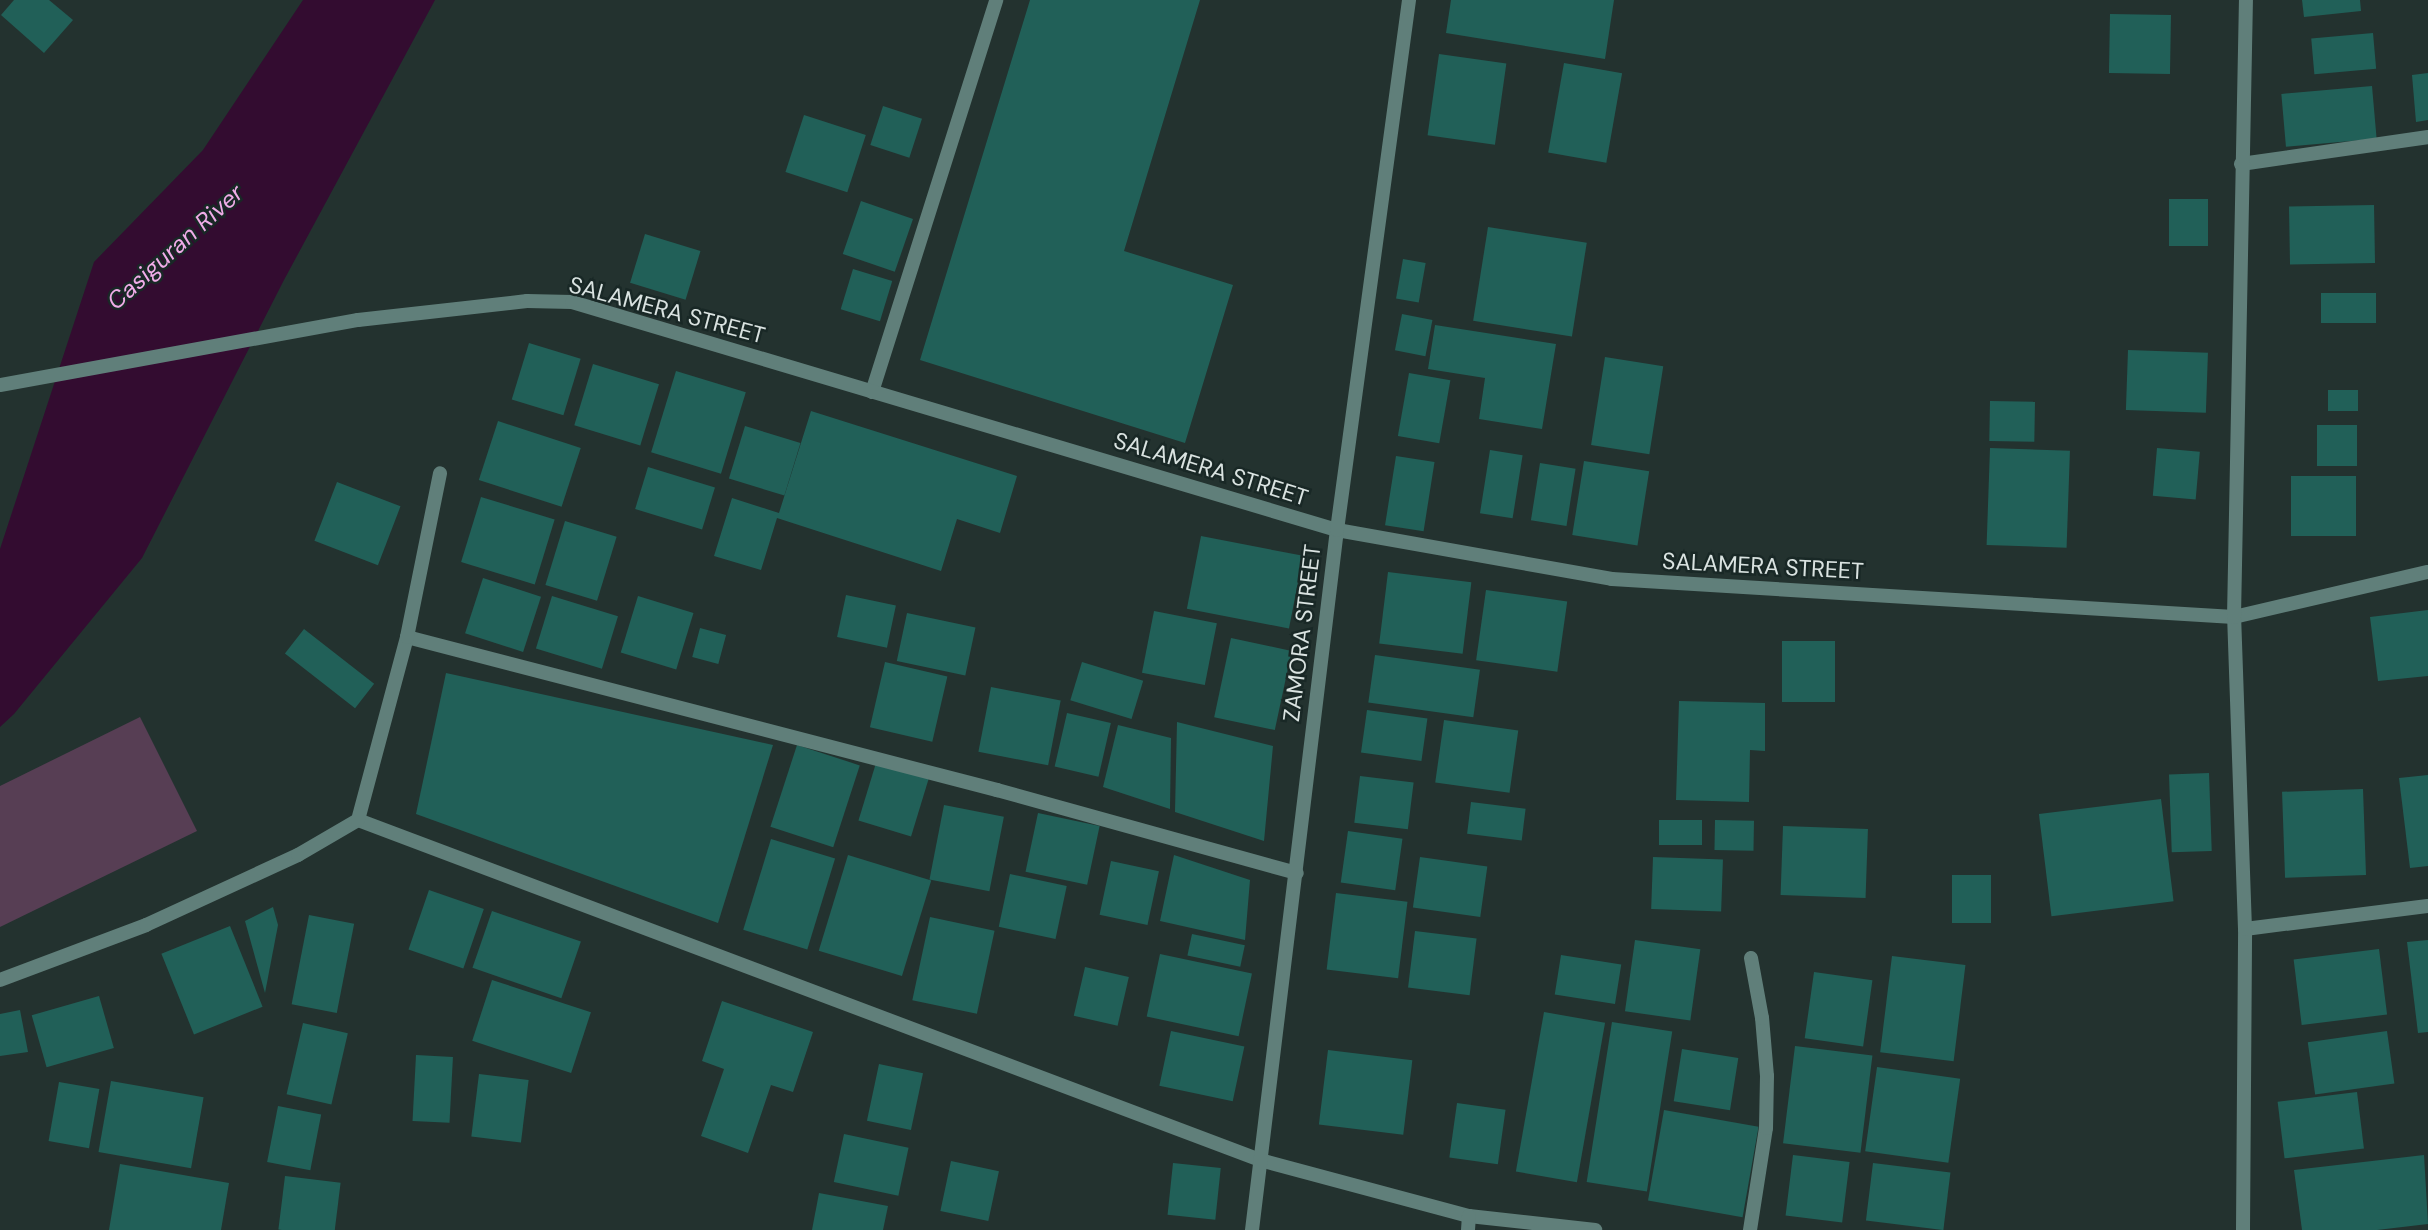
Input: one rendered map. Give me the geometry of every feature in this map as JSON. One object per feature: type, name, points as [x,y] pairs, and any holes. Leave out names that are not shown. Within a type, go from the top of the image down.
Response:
[{"type":"street","points":[[872,392],[996,0]]},
{"type":"street","name":"ZAMORA STREET","points":[[1252,1230],[1337,530],[1409,0]]},
{"type":"street","points":[[2243,1230],[2245,929],[2234,617],[2246,0]]},
{"type":"street","points":[[2241,164],[2428,137]]},
{"type":"street","name":"SALAMERA STREET","points":[[0,385],[358,320],[527,300],[572,302],[1337,530],[1612,579],[2234,617],[2428,572]]},
{"type":"street","points":[[0,980],[146,925],[298,855],[358,820],[407,637],[440,473]]},
{"type":"street","points":[[407,637],[997,790],[1297,873]]},
{"type":"street","points":[[358,820],[1260,1160],[1469,1223],[1595,1230]]},
{"type":"street","points":[[2245,929],[2428,906]]},
{"type":"street","points":[[1750,1230],[1766,1128],[1767,1076],[1762,1018],[1751,958]]},
{"type":"shaded area","points":[[140,717],[197,831],[0,927],[0,786]]},
{"type":"water","name":"Casiguran River","points":[[303,0],[435,0],[284,280],[142,558],[14,714],[0,727],[0,549],[94,262],[203,150]]},
{"type":"building","points":[[14,0],[49,0],[73,20],[44,53],[1,15]]},
{"type":"building","points":[[1030,0],[1200,0],[1124,251],[1233,285],[1185,443],[920,360]]},
{"type":"building","points":[[1451,0],[1614,0],[1605,59],[1446,33]]},
{"type":"building","points":[[2302,0],[2360,0],[2361,11],[2304,17]]},
{"type":"building","points":[[2110,14],[2171,15],[2170,74],[2109,73]]},
{"type":"building","points":[[2373,33],[2376,69],[2314,74],[2311,38]]},
{"type":"building","points":[[1439,54],[1506,63],[1495,145],[1428,135]]},
{"type":"building","points":[[1564,63],[1622,73],[1606,163],[1548,153]]},
{"type":"building","points":[[2428,73],[2428,120],[2416,122],[2412,75]]},
{"type":"building","points":[[2372,86],[2377,139],[2286,147],[2281,94]]},
{"type":"building","points":[[883,106],[922,119],[909,158],[870,145]]},
{"type":"building","points":[[804,115],[866,135],[847,192],[785,172]]},
{"type":"building","points":[[2169,199],[2208,199],[2208,246],[2169,246]]},
{"type":"building","points":[[861,201],[913,219],[895,272],[843,254]]},
{"type":"building","points":[[2374,205],[2375,263],[2290,264],[2289,206]]},
{"type":"building","points":[[1488,227],[1587,243],[1572,336],[1473,321]]},
{"type":"building","points":[[645,234],[700,251],[686,300],[630,283]]},
{"type":"building","points":[[1403,259],[1426,263],[1419,302],[1396,298]]},
{"type":"building","points":[[853,269],[892,281],[880,321],[841,309]]},
{"type":"building","points":[[2321,293],[2376,293],[2376,323],[2321,323]]},
{"type":"building","points":[[1402,314],[1432,320],[1425,356],[1395,350]]},
{"type":"building","points":[[1435,325],[1556,344],[1542,429],[1479,419],[1485,378],[1428,369]]},
{"type":"building","points":[[529,343],[581,359],[563,415],[512,399]]},
{"type":"building","points":[[2128,350],[2208,353],[2206,413],[2126,410]]},
{"type":"building","points":[[1605,357],[1663,366],[1649,454],[1591,445]]},
{"type":"building","points":[[593,364],[659,384],[640,445],[574,425]]},
{"type":"building","points":[[676,371],[746,392],[721,474],[651,452]]},
{"type":"building","points":[[1409,373],[1450,380],[1439,443],[1398,436]]},
{"type":"building","points":[[2328,390],[2358,390],[2358,411],[2328,411]]},
{"type":"building","points":[[1990,401],[2035,402],[2034,442],[1989,441]]},
{"type":"building","points":[[811,411],[1017,476],[1000,533],[957,519],[941,571],[777,518],[761,570],[714,556],[732,498],[779,513]]},
{"type":"building","points":[[498,421],[581,448],[562,507],[479,480]]},
{"type":"building","points":[[2317,425],[2357,425],[2357,466],[2317,466]]},
{"type":"building","points":[[745,426],[800,443],[784,496],[729,479]]},
{"type":"building","points":[[1990,448],[2070,451],[2067,548],[1987,545]]},
{"type":"building","points":[[2157,448],[2200,452],[2196,500],[2153,496]]},
{"type":"building","points":[[1490,450],[1523,455],[1513,518],[1480,513]]},
{"type":"building","points":[[1396,456],[1435,462],[1424,531],[1385,525]]},
{"type":"building","points":[[1584,461],[1649,471],[1637,545],[1572,535]]},
{"type":"building","points":[[1540,463],[1576,469],[1566,526],[1531,520]]},
{"type":"building","points":[[648,467],[715,487],[702,530],[635,509]]},
{"type":"building","points":[[2291,476],[2356,476],[2356,536],[2291,536]]},
{"type":"building","points":[[337,482],[400,506],[378,565],[314,541]]},
{"type":"building","points":[[481,497],[555,520],[535,585],[461,562]]},
{"type":"building","points":[[565,521],[617,537],[597,601],[545,585]]},
{"type":"building","points":[[1201,536],[1303,556],[1289,628],[1187,609]]},
{"type":"building","points":[[1388,572],[1471,582],[1463,654],[1379,643]]},
{"type":"building","points":[[483,578],[541,597],[523,652],[465,633]]},
{"type":"building","points":[[1486,590],[1567,601],[1557,672],[1476,660]]},
{"type":"building","points":[[846,595],[896,606],[887,648],[837,637]]},
{"type":"building","points":[[552,596],[618,616],[602,669],[536,649]]},
{"type":"building","points":[[638,596],[693,613],[676,669],[621,652]]},
{"type":"building","points":[[2428,610],[2428,676],[2378,681],[2370,617]]},
{"type":"building","points":[[1154,611],[1217,623],[1205,685],[1142,673]]},
{"type":"building","points":[[907,613],[975,628],[965,675],[897,661]]},
{"type":"building","points":[[700,628],[726,635],[718,664],[692,657]]},
{"type":"building","points":[[304,629],[374,684],[355,708],[285,653]]},
{"type":"building","points":[[1231,638],[1292,651],[1275,730],[1214,717]]},
{"type":"building","points":[[1782,641],[1835,641],[1835,702],[1782,702]]},
{"type":"building","points":[[1375,655],[1480,670],[1473,717],[1368,703]]},
{"type":"building","points":[[885,662],[947,676],[932,742],[870,727]]},
{"type":"building","points":[[1082,662],[1143,681],[1132,719],[1070,700]]},
{"type":"building","points":[[446,673],[773,745],[718,923],[416,814]]},
{"type":"building","points":[[991,687],[1061,701],[1048,765],[978,752]]},
{"type":"building","points":[[1679,701],[1765,703],[1765,751],[1750,750],[1749,802],[1676,800]]},
{"type":"building","points":[[1367,710],[1427,718],[1421,761],[1361,753]]},
{"type":"building","points":[[1067,713],[1111,723],[1098,777],[1055,767]]},
{"type":"building","points":[[1444,720],[1518,730],[1510,793],[1435,782]]},
{"type":"building","points":[[1177,722],[1273,746],[1264,841],[1175,812]]},
{"type":"building","points":[[1118,725],[1171,738],[1170,809],[1103,787]]},
{"type":"building","points":[[797,745],[860,765],[833,847],[770,827]]},
{"type":"building","points":[[876,763],[929,779],[911,836],[858,820]]},
{"type":"building","points":[[2209,773],[2212,851],[2172,852],[2169,774]]},
{"type":"building","points":[[2428,775],[2428,866],[2410,868],[2399,778]]},
{"type":"building","points":[[1360,776],[1414,783],[1408,829],[1354,823]]},
{"type":"building","points":[[2363,789],[2366,875],[2285,878],[2282,792]]},
{"type":"building","points":[[2161,799],[2174,901],[2051,916],[2039,814]]},
{"type":"building","points":[[1471,802],[1526,809],[1522,840],[1467,834]]},
{"type":"building","points":[[944,805],[1004,817],[989,891],[929,880]]},
{"type":"building","points":[[1038,813],[1100,826],[1087,885],[1026,872]]},
{"type":"building","points":[[1659,820],[1702,820],[1702,845],[1659,845]]},
{"type":"building","points":[[1715,820],[1754,821],[1753,851],[1714,850]]},
{"type":"building","points":[[1783,826],[1868,829],[1866,898],[1781,895]]},
{"type":"building","points":[[1348,831],[1402,839],[1395,890],[1341,882]]},
{"type":"building","points":[[771,839],[835,859],[807,949],[743,930]]},
{"type":"building","points":[[848,855],[931,880],[902,976],[819,951]]},
{"type":"building","points":[[1174,855],[1250,880],[1245,940],[1160,921]]},
{"type":"building","points":[[1420,857],[1487,866],[1480,917],[1413,908]]},
{"type":"building","points":[[1653,857],[1723,859],[1721,911],[1651,909]]},
{"type":"building","points":[[1111,861],[1159,871],[1147,925],[1100,915]]},
{"type":"building","points":[[1010,874],[1067,886],[1056,939],[999,927]]},
{"type":"building","points":[[1952,875],[1991,875],[1991,923],[1952,923]]},
{"type":"building","points":[[429,890],[484,909],[463,968],[408,950]]},
{"type":"building","points":[[1336,893],[1407,902],[1398,978],[1327,969]]},
{"type":"building","points":[[273,907],[278,925],[265,993],[245,921]]},
{"type":"building","points":[[492,911],[581,942],[561,998],[472,968]]},
{"type":"building","points":[[309,915],[354,924],[337,1013],[292,1004]]},
{"type":"building","points":[[930,917],[995,931],[977,1014],[912,1000]]},
{"type":"building","points":[[230,926],[263,1007],[194,1034],[161,954]]},
{"type":"building","points":[[1415,931],[1477,939],[1470,995],[1408,988]]},
{"type":"building","points":[[1192,934],[1245,945],[1240,967],[1187,956]]},
{"type":"building","points":[[1635,940],[1700,949],[1690,1020],[1625,1011]]},
{"type":"building","points":[[2428,940],[2428,1032],[2418,1033],[2407,942]]},
{"type":"building","points":[[2379,949],[2387,1015],[2302,1025],[2294,959]]},
{"type":"building","points":[[1160,954],[1252,974],[1239,1036],[1147,1017]]},
{"type":"building","points":[[1561,955],[1621,965],[1615,1004],[1555,995]]},
{"type":"building","points":[[1892,956],[1965,965],[1954,1061],[1880,1052]]},
{"type":"building","points":[[1085,967],[1129,977],[1118,1026],[1074,1016]]},
{"type":"building","points":[[1814,972],[1872,980],[1863,1047],[1805,1038]]},
{"type":"building","points":[[492,980],[591,1012],[571,1073],[472,1041]]},
{"type":"building","points":[[99,996],[114,1048],[47,1067],[32,1015]]},
{"type":"building","points":[[722,1001],[813,1032],[793,1092],[771,1085],[748,1153],[701,1136],[724,1069],[702,1061]]},
{"type":"building","points":[[20,1010],[28,1052],[0,1056],[0,1014]]},
{"type":"building","points":[[1544,1012],[1605,1023],[1577,1182],[1516,1172]]},
{"type":"building","points":[[1612,1022],[1672,1032],[1647,1192],[1587,1182]]},
{"type":"building","points":[[303,1023],[348,1033],[331,1104],[287,1094]]},
{"type":"building","points":[[1171,1031],[1244,1047],[1233,1101],[1159,1086]]},
{"type":"building","points":[[2387,1031],[2394,1083],[2315,1095],[2308,1042]]},
{"type":"building","points":[[1795,1046],[1872,1056],[1860,1153],[1783,1143]]},
{"type":"building","points":[[1682,1049],[1738,1058],[1730,1110],[1674,1101]]},
{"type":"building","points":[[1328,1050],[1412,1060],[1403,1135],[1319,1124]]},
{"type":"building","points":[[416,1055],[453,1057],[449,1123],[413,1121]]},
{"type":"building","points":[[879,1064],[923,1073],[911,1130],[867,1121]]},
{"type":"building","points":[[1877,1067],[1960,1079],[1948,1163],[1865,1151]]},
{"type":"building","points":[[479,1074],[529,1080],[521,1143],[471,1137]]},
{"type":"building","points":[[111,1081],[204,1097],[191,1168],[98,1152]]},
{"type":"building","points":[[59,1082],[99,1089],[89,1148],[49,1141]]},
{"type":"building","points":[[2357,1092],[2364,1149],[2285,1158],[2278,1102]]},
{"type":"building","points":[[1457,1103],[1506,1110],[1498,1164],[1449,1157]]},
{"type":"building","points":[[278,1106],[321,1114],[310,1170],[267,1162]]},
{"type":"building","points":[[1664,1110],[1759,1127],[1743,1217],[1648,1201]]},
{"type":"building","points":[[844,1134],[909,1148],[898,1196],[834,1182]]},
{"type":"building","points":[[1793,1155],[1850,1162],[1842,1222],[1786,1216]]},
{"type":"building","points":[[2424,1155],[2428,1224],[2377,1230],[2302,1230],[2294,1170]]},
{"type":"building","points":[[951,1161],[999,1171],[988,1221],[940,1211]]},
{"type":"building","points":[[1173,1163],[1221,1168],[1215,1220],[1168,1215]]},
{"type":"building","points":[[1873,1163],[1950,1173],[1943,1230],[1866,1221]]},
{"type":"building","points":[[120,1164],[229,1183],[221,1230],[109,1230]]},
{"type":"building","points":[[285,1176],[341,1183],[335,1230],[278,1230]]},
{"type":"building","points":[[819,1193],[888,1206],[883,1230],[812,1230]]}]
